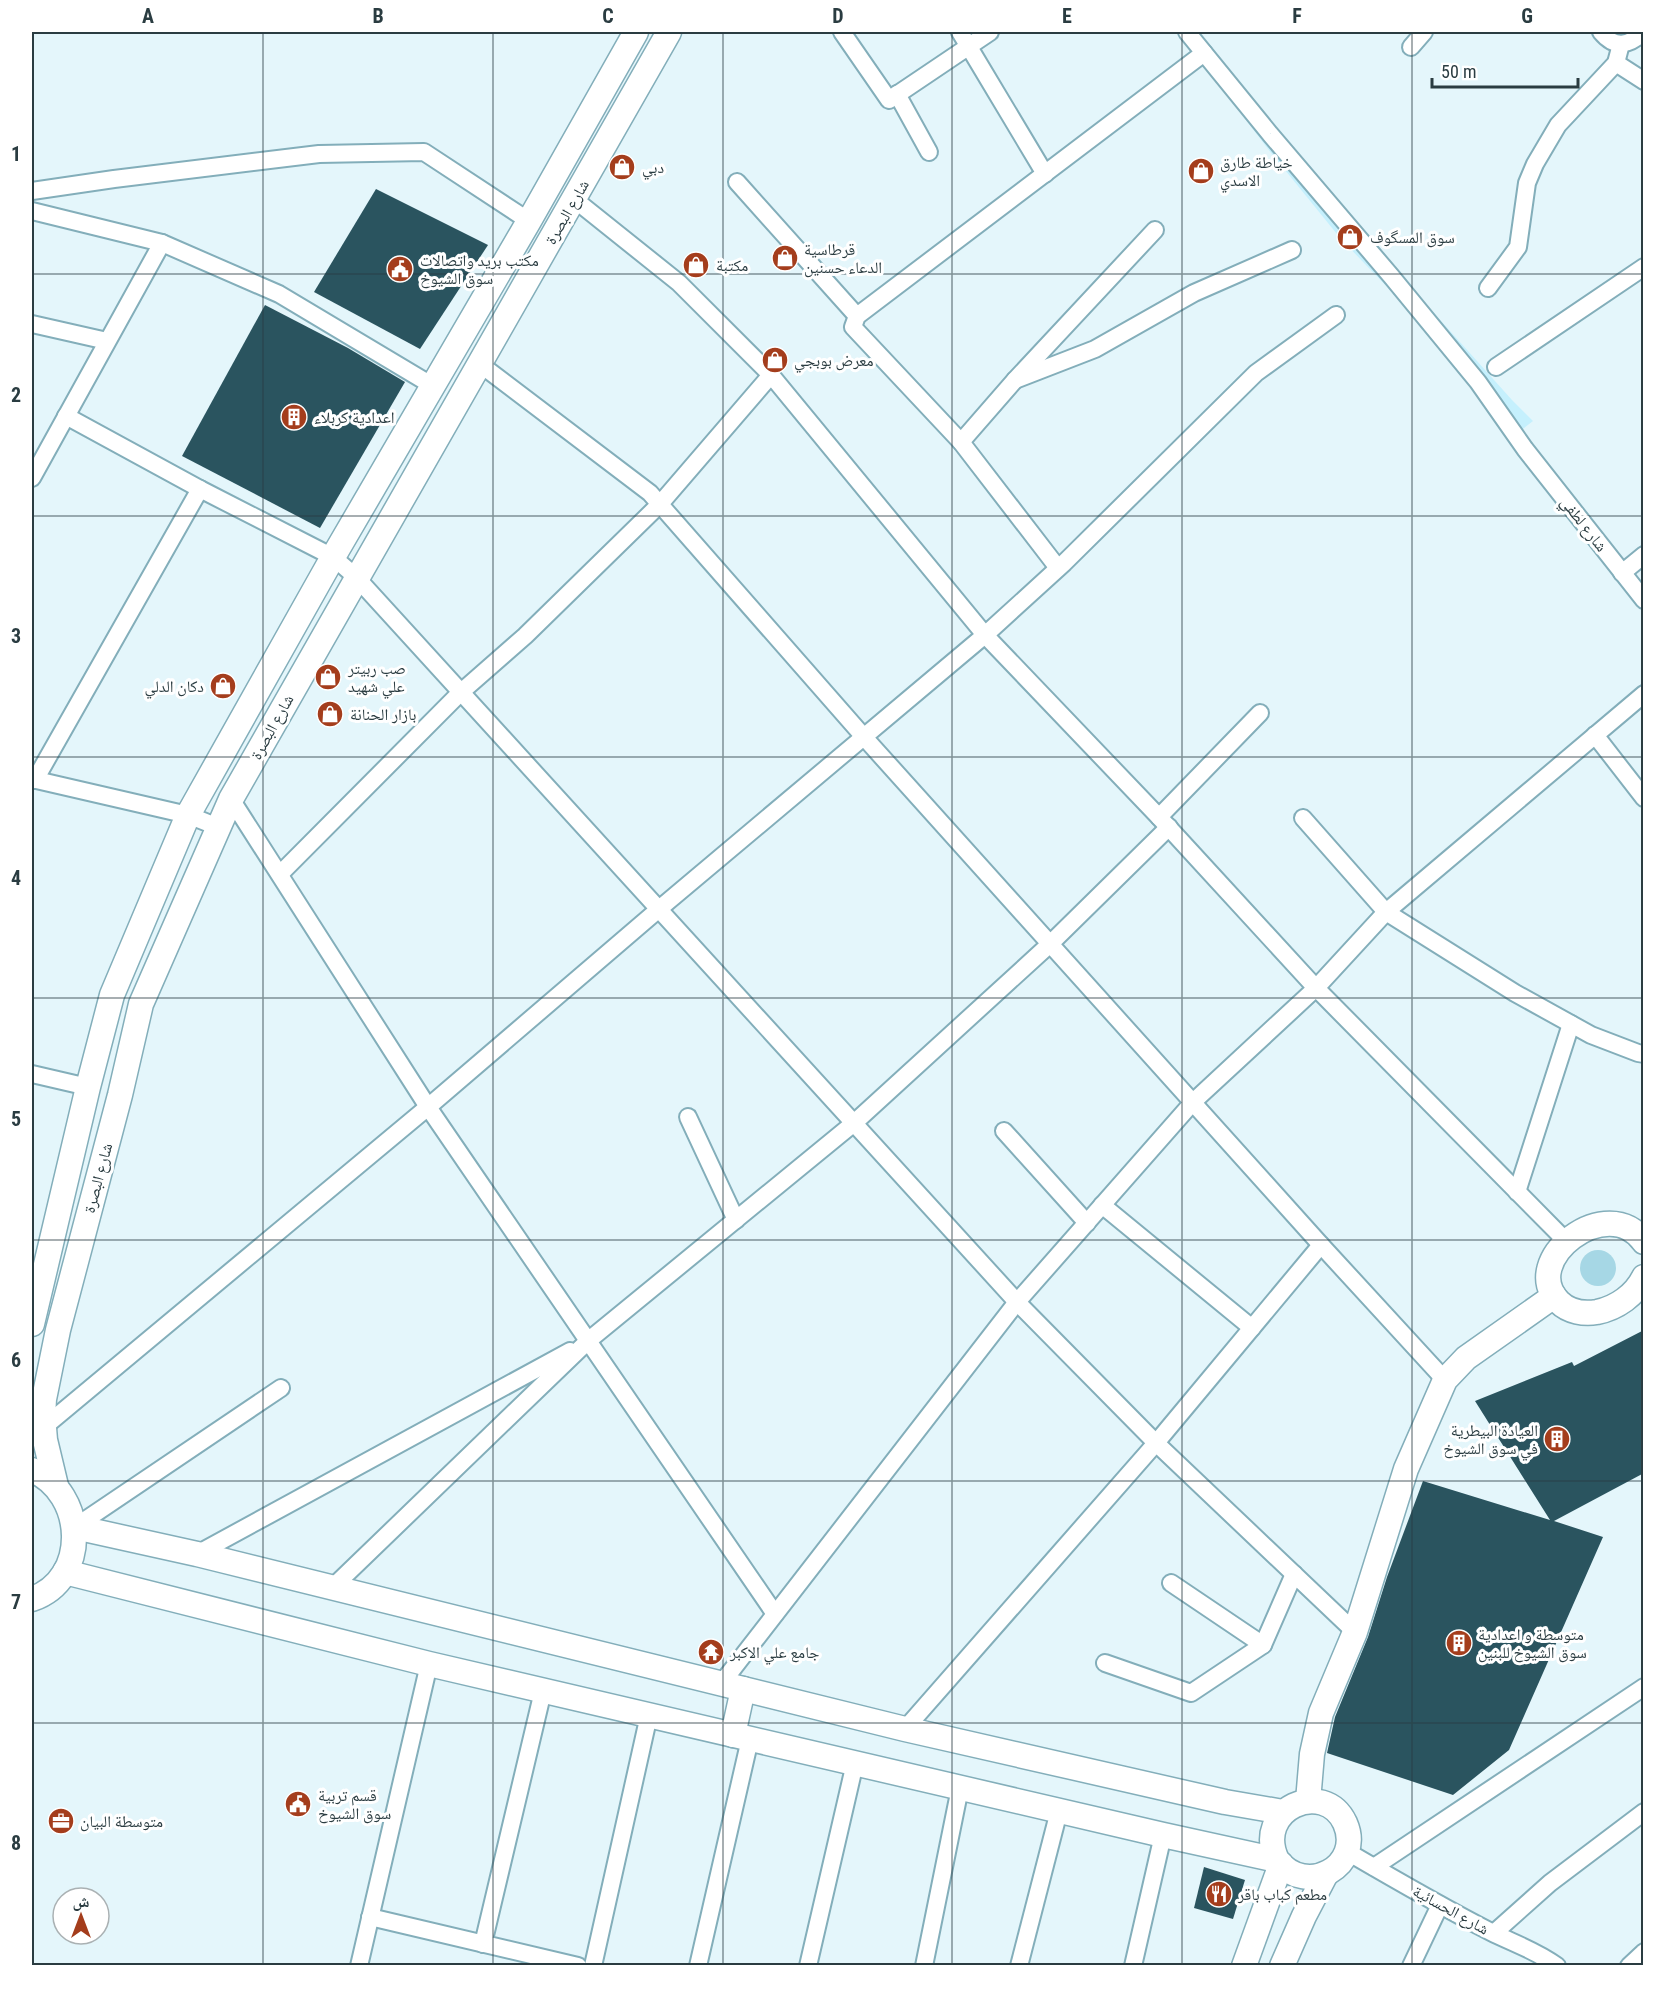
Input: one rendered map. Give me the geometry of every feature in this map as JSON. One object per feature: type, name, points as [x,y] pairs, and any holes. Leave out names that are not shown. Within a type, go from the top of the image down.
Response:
[{"type":"street","name":"شارع البصرة","points":[[32,1324],[112,994],[188,815],[333,557],[434,386],[636,32]]},
{"type":"street","name":"شارع البصرة","points":[[56,1486],[38,1428],[58,1330],[120,1095],[141,1004],[231,799],[669,32]]},
{"type":"street","points":[[842,32],[889,100],[964,39],[990,32]]},
{"type":"street","name":"شارع لطفي","points":[[1186,32],[1478,382],[1644,600]]},
{"type":"street","points":[[1411,47],[1424,32]]},
{"type":"street","points":[[1601,32],[1608,41],[1621,44],[1637,38],[1644,32]]},
{"type":"street","points":[[964,39],[1045,174]]},
{"type":"street","points":[[1488,288],[1518,247],[1527,183],[1535,164],[1558,125],[1616,63],[1621,44]]},
{"type":"street","points":[[1058,568],[961,442],[853,327],[857,316],[1204,53]]},
{"type":"street","points":[[1616,63],[1644,81]]},
{"type":"street","points":[[897,94],[929,152]]},
{"type":"street","points":[[32,191],[319,154],[424,152],[529,221]]},
{"type":"street","points":[[737,182],[857,316]]},
{"type":"street","points":[[574,199],[679,283],[771,375],[985,635],[1164,822],[1316,988],[1566,1241]]},
{"type":"street","points":[[32,211],[162,243],[279,294],[434,386]]},
{"type":"street","points":[[961,442],[1015,380],[1155,230]]},
{"type":"street","points":[[34,470],[162,243]]},
{"type":"street","points":[[1015,380],[1095,349],[1194,293],[1292,250]]},
{"type":"street","points":[[1496,367],[1644,267]]},
{"type":"street","points":[[38,1428],[428,1107],[985,635],[1058,568],[1257,373],[1336,315]]},
{"type":"street","points":[[32,324],[107,341]]},
{"type":"street","points":[[480,364],[650,493],[864,737],[1445,1380]]},
{"type":"street","points":[[280,874],[460,693],[525,636],[660,504],[771,375]]},
{"type":"street","points":[[66,416],[200,489],[333,557],[356,578],[1017,1302],[1156,1443],[1355,1632]]},
{"type":"street","points":[[200,489],[33,780],[188,815],[218,827]]},
{"type":"street","points":[[1622,573],[1644,555]]},
{"type":"street","points":[[698,1965],[741,1737],[732,1687],[775,1614],[1017,1302],[1193,1102],[1316,988],[1386,912],[1644,694]]},
{"type":"street","points":[[333,1587],[589,1340],[854,1123],[1050,944],[1164,822],[1260,713]]},
{"type":"street","points":[[1595,735],[1644,798]]},
{"type":"street","points":[[231,799],[428,1107],[775,1614]]},
{"type":"street","points":[[1303,818],[1386,912],[1515,993],[1571,1024],[1591,1035],[1644,1054]]},
{"type":"street","points":[[1517,1192],[1571,1024]]},
{"type":"street","points":[[32,1074],[88,1087]]},
{"type":"street","points":[[688,1117],[736,1220]]},
{"type":"street","points":[[1004,1131],[1087,1222]]},
{"type":"street","points":[[1102,1205],[1252,1328]]},
{"type":"street","points":[[1643,1241],[1630,1228],[1618,1224],[1606,1224],[1582,1231],[1566,1241],[1555,1256],[1548,1279],[1554,1296],[1562,1305],[1572,1311],[1584,1313],[1615,1306],[1635,1291],[1644,1277]]},
{"type":"street","points":[[905,1729],[1156,1443],[1321,1245]]},
{"type":"street","points":[[1308,1801],[1312,1754],[1321,1713],[1355,1632],[1406,1469],[1445,1380],[1466,1358],[1554,1296]]},
{"type":"street","points":[[197,1554],[589,1340]]},
{"type":"street","points":[[75,1527],[281,1388]]},
{"type":"street","points":[[32,1470],[40,1473],[56,1486],[69,1505],[75,1527],[74,1550],[65,1572],[52,1587],[32,1599]]},
{"type":"street","points":[[75,1527],[333,1587],[905,1729],[1225,1803],[1283,1812]]},
{"type":"street","points":[[65,1572],[429,1664],[1279,1862]]},
{"type":"street","points":[[1105,1663],[1191,1693],[1263,1646],[1294,1574]]},
{"type":"street","points":[[1171,1583],[1263,1646]]},
{"type":"street","points":[[359,1965],[429,1664]]},
{"type":"street","points":[[1374,1867],[1644,1686]]},
{"type":"street","points":[[483,1944],[543,1691]]},
{"type":"street","points":[[593,1965],[649,1715]]},
{"type":"street","points":[[808,1965],[855,1763]]},
{"type":"street","points":[[924,1965],[960,1788]]},
{"type":"street","points":[[1308,1801],[1323,1803],[1336,1811],[1344,1823],[1348,1837],[1346,1851],[1339,1865],[1326,1874],[1314,1878],[1301,1877],[1290,1872],[1279,1862],[1271,1840],[1277,1820],[1283,1812],[1295,1804],[1308,1801]]},
{"type":"street","points":[[1019,1965],[1059,1811]]},
{"type":"street","points":[[1494,1933],[1550,1883],[1644,1812]]},
{"type":"street","points":[[1133,1965],[1163,1835]]},
{"type":"street","name":"شارع الحسائية","points":[[1346,1851],[1440,1905],[1557,1965]]},
{"type":"street","points":[[1244,1965],[1279,1862]]},
{"type":"street","points":[[1282,1965],[1309,1905],[1326,1874]]},
{"type":"street","points":[[1411,1965],[1440,1905]]},
{"type":"street","points":[[370,1917],[579,1965]]},
{"type":"street","points":[[1629,1965],[1644,1952]]},
{"type":"shaded area","name":"سوق المسگوف","points":[[1179,32],[1213,56],[1406,282],[1533,421],[1510,439],[1491,406],[1390,290],[1341,239],[1268,149]]},
{"type":"shaded area","points":[[1598,1250],[1610,1256],[1616,1268],[1610,1280],[1598,1286],[1586,1280],[1580,1268],[1586,1256]]},
{"type":"building","name":"مكتب بريد واتصالات سوق الشيوخ","points":[[376,189],[488,245],[420,349],[314,292]]},
{"type":"building","name":"اعدادية كربلاء","points":[[265,305],[348,348],[405,382],[320,528],[182,456]]},
{"type":"building","name":"متوسطة و اعدادية سوق الشيوخ للبنين","points":[[1644,1330],[1644,1473],[1554,1521],[1603,1537],[1509,1750],[1453,1795],[1327,1753],[1335,1717],[1368,1637],[1387,1577],[1423,1481],[1550,1520],[1475,1401],[1572,1362],[1574,1366]]},
{"type":"building","name":"مطعم كباب باقر","points":[[1204,1867],[1245,1880],[1233,1919],[1194,1908]]},
{"type":"place","name":"دبي","points":[[622,167]]},
{"type":"place","name":"خياطة طارق الاسدي","points":[[1201,171]]},
{"type":"place","name":"سوق المسگوف","points":[[1350,237]]},
{"type":"place","name":"قرطاسية الدعاء حسنين","points":[[785,258]]},
{"type":"place","name":"مكتبة","points":[[696,265]]},
{"type":"place","name":"مكتب بريد واتصالات سوق الشيوخ","points":[[400,269]]},
{"type":"place","name":"معرض بوبجي","points":[[775,360]]},
{"type":"place","name":"اعدادية كربلاء","points":[[294,417]]},
{"type":"place","name":"صب ربيتر علي شهيد","points":[[328,677]]},
{"type":"place","name":"دكان الدلي","points":[[223,686]]},
{"type":"place","name":"بازار الحنانة","points":[[330,714]]},
{"type":"place","name":"العيادة البيطرية في سوق الشيوخ","points":[[1557,1439]]},
{"type":"place","name":"متوسطة و اعدادية سوق الشيوخ للبنين","points":[[1459,1643]]},
{"type":"place","name":"جامع علي الاكبر","points":[[711,1652]]},
{"type":"place","name":"قسم تربية سوق الشيوخ","points":[[298,1804]]},
{"type":"place","name":"متوسطة البيان","points":[[61,1821]]},
{"type":"place","name":"مطعم كباب باقر","points":[[1219,1894]]}]
